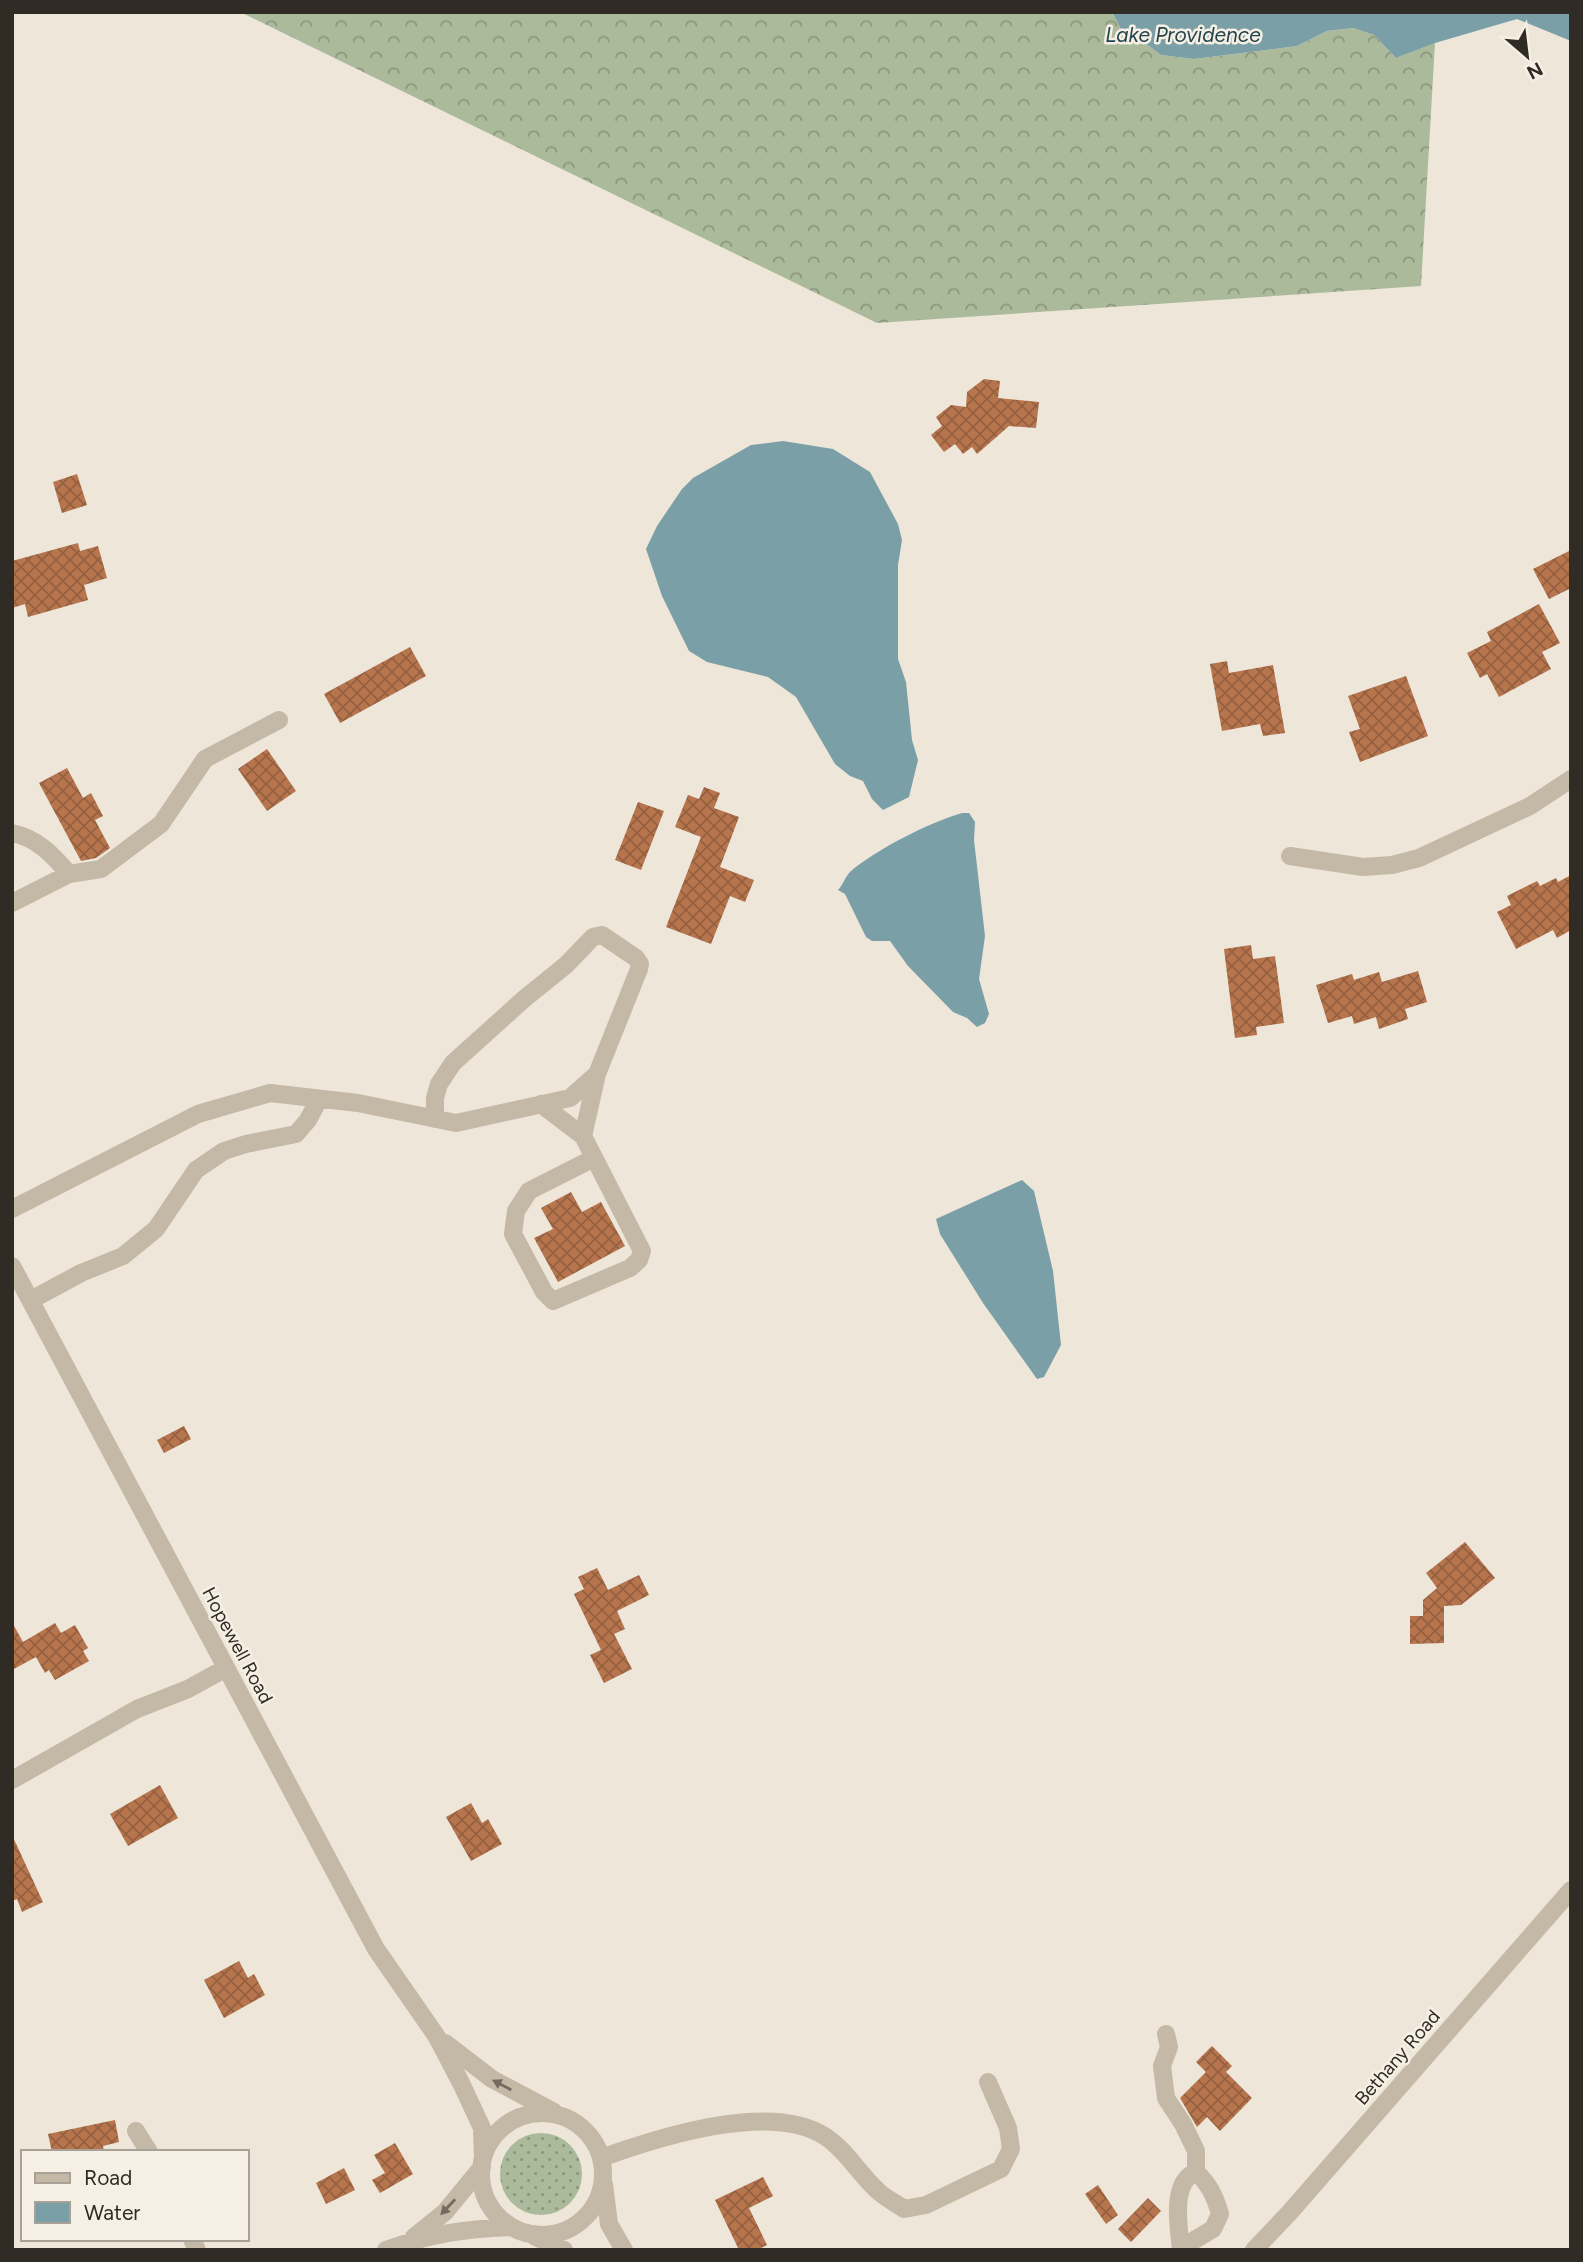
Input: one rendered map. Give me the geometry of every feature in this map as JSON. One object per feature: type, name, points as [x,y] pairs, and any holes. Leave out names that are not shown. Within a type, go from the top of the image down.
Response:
[{"type":"street","points":[[12,903],[69,874],[101,869],[161,824],[205,759],[279,720]]},
{"type":"street","points":[[1290,856],[1363,867],[1392,865],[1419,858],[1530,806],[1571,779]]},
{"type":"street","points":[[12,833],[23,835],[51,853],[69,874]]},
{"type":"street","points":[[435,1119],[435,1097],[439,1084],[453,1063],[566,965],[593,937],[602,935],[636,958],[640,964],[597,1074],[583,1136]]},
{"type":"street","points":[[12,1209],[198,1114],[270,1093],[358,1103],[456,1123],[570,1098],[597,1074]]},
{"type":"street","points":[[31,1300],[131,1251],[156,1229],[196,1170],[224,1152],[246,1144],[296,1134],[308,1120],[319,1099]]},
{"type":"street","points":[[541,1104],[583,1136],[594,1157],[642,1251],[639,1259],[630,1268],[553,1301],[544,1292],[513,1234],[516,1211],[529,1191],[594,1157]]},
{"type":"street","name":"Hopewell Road","points":[[12,1266],[376,1949],[436,2037],[463,2085],[482,2128],[483,2162]]},
{"type":"street","points":[[12,1780],[137,1709],[188,1689],[226,1668]]},
{"type":"street","name":"Bethany Road","points":[[1254,2250],[1571,1890]]},
{"type":"street","points":[[1166,2034],[1169,2047],[1162,2066],[1166,2098],[1196,2151],[1196,2172],[1215,2196],[1220,2214],[1213,2229],[1181,2249],[1177,2204],[1182,2184],[1188,2175],[1196,2172]]},
{"type":"street","name":"Hopewell Road","points":[[436,2037],[492,2079],[563,2117]]},
{"type":"street","points":[[601,2158],[694,2128],[747,2122],[794,2124],[825,2136],[850,2159],[878,2192],[904,2209],[926,2205],[1001,2169],[1011,2149],[1008,2128],[988,2082]]},
{"type":"street","points":[[408,2242],[446,2211],[483,2162],[492,2140],[506,2125],[523,2116],[543,2113],[563,2117],[580,2126],[593,2140],[601,2158],[609,2224],[624,2250]]},
{"type":"street","points":[[136,2131],[148,2150]]},
{"type":"street","points":[[483,2162],[482,2185],[488,2202],[498,2216],[512,2227],[564,2250]]},
{"type":"street","points":[[531,2234],[551,2235],[571,2228],[587,2216],[598,2199],[603,2179]]},
{"type":"street","points":[[386,2250],[463,2229],[512,2227]]},
{"type":"green space","points":[[240,12],[1112,12],[1123,33],[1145,43],[1161,55],[1194,59],[1297,46],[1327,31],[1353,28],[1374,35],[1396,58],[1435,43],[1421,286],[877,323]]},
{"type":"green space","points":[[533,2133],[549,2133],[564,2140],[575,2151],[582,2166],[579,2190],[570,2203],[549,2215],[533,2215],[518,2208],[507,2197],[500,2182],[500,2166],[507,2151],[518,2140]]},
{"type":"water","name":"Lake Providence","points":[[1112,12],[1571,12],[1571,41],[1517,19],[1435,43],[1396,58],[1374,35],[1353,28],[1327,31],[1297,46],[1194,59],[1161,55],[1145,43],[1123,33]]},
{"type":"water","points":[[783,441],[833,449],[870,472],[898,524],[902,540],[898,565],[898,659],[906,682],[912,740],[918,760],[909,797],[883,810],[872,799],[863,781],[850,776],[835,764],[796,697],[768,677],[707,662],[689,651],[662,596],[646,549],[657,526],[682,489],[693,478],[751,445]]},
{"type":"water","points":[[962,813],[969,813],[975,822],[974,840],[985,936],[979,979],[989,1014],[985,1023],[977,1027],[967,1018],[953,1012],[908,966],[890,941],[872,941],[866,937],[845,894],[838,890],[850,872],[888,846]]},
{"type":"water","points":[[1022,1180],[1034,1191],[1053,1271],[1061,1345],[1044,1377],[1037,1379],[983,1303],[940,1234],[936,1219]]},
{"type":"building","points":[[984,379],[1000,381],[998,398],[1039,402],[1036,428],[1009,426],[977,454],[972,447],[963,454],[955,444],[944,452],[931,435],[942,426],[936,417],[951,405],[966,407],[967,392]]},
{"type":"building","points":[[77,474],[87,505],[62,513],[53,482]]},
{"type":"building","points":[[78,543],[80,551],[98,546],[107,578],[84,585],[88,600],[28,617],[25,604],[12,608],[12,561]]},
{"type":"building","points":[[1571,550],[1571,588],[1549,599],[1533,569]]},
{"type":"building","points":[[1539,604],[1560,643],[1542,652],[1551,669],[1499,697],[1487,674],[1480,678],[1467,653],[1491,641],[1487,632]]},
{"type":"building","points":[[410,647],[426,676],[340,723],[324,694]]},
{"type":"building","points":[[1227,661],[1229,673],[1273,665],[1285,733],[1263,736],[1260,724],[1222,731],[1210,664]]},
{"type":"building","points":[[1406,676],[1428,736],[1360,762],[1349,732],[1360,729],[1348,696]]},
{"type":"building","points":[[267,749],[296,791],[267,811],[238,769]]},
{"type":"building","points":[[67,768],[83,798],[91,793],[103,816],[95,820],[110,848],[96,858],[81,861],[39,783]]},
{"type":"building","points":[[704,787],[720,793],[714,808],[739,817],[720,867],[754,880],[745,902],[730,896],[711,944],[666,927],[701,837],[675,827],[688,795],[699,799]]},
{"type":"building","points":[[638,802],[664,811],[641,870],[615,860]]},
{"type":"building","points":[[1571,875],[1571,930],[1557,938],[1553,930],[1516,949],[1497,912],[1511,905],[1507,896],[1537,881],[1540,886],[1556,878],[1558,882]]},
{"type":"building","points":[[1251,945],[1253,959],[1275,956],[1284,1023],[1256,1027],[1257,1035],[1235,1038],[1224,949]]},
{"type":"building","points":[[1418,971],[1427,1002],[1405,1009],[1408,1019],[1379,1029],[1376,1017],[1354,1024],[1352,1016],[1328,1023],[1316,985],[1352,974],[1354,980],[1379,972],[1382,982]]},
{"type":"building","points":[[571,1192],[582,1212],[601,1202],[625,1246],[558,1282],[534,1238],[553,1229],[541,1208]]},
{"type":"building","points":[[184,1426],[191,1439],[164,1453],[157,1440]]},
{"type":"building","points":[[1465,1542],[1495,1578],[1461,1605],[1444,1606],[1444,1643],[1410,1644],[1410,1616],[1423,1616],[1423,1600],[1437,1588],[1426,1573]]},
{"type":"building","points":[[597,1568],[608,1590],[639,1575],[649,1595],[617,1611],[625,1629],[614,1634],[632,1669],[604,1683],[590,1655],[601,1650],[574,1594],[584,1589],[578,1577]]},
{"type":"building","points":[[12,1622],[23,1642],[55,1623],[61,1633],[75,1625],[88,1648],[83,1651],[89,1661],[55,1680],[49,1670],[45,1673],[36,1657],[12,1670]]},
{"type":"building","points":[[160,1785],[178,1818],[128,1846],[110,1814]]},
{"type":"building","points":[[471,1803],[482,1823],[488,1819],[502,1844],[471,1861],[446,1817]]},
{"type":"building","points":[[12,1835],[43,1902],[22,1912],[17,1899],[12,1901]]},
{"type":"building","points":[[239,1961],[248,1978],[254,1974],[265,1995],[224,2018],[204,1980]]},
{"type":"building","points":[[1212,2046],[1232,2066],[1226,2072],[1252,2098],[1220,2131],[1207,2117],[1197,2127],[1180,2098],[1206,2072],[1196,2062]]},
{"type":"building","points":[[115,2120],[119,2142],[103,2146],[104,2150],[52,2150],[48,2134]]},
{"type":"building","points":[[395,2143],[413,2174],[380,2193],[372,2180],[385,2173],[374,2155]]},
{"type":"building","points":[[344,2168],[355,2190],[326,2204],[316,2183]]},
{"type":"building","points":[[763,2177],[773,2196],[749,2208],[767,2245],[757,2250],[739,2250],[715,2200]]},
{"type":"building","points":[[1098,2185],[1118,2215],[1106,2224],[1085,2194]]},
{"type":"building","points":[[1148,2198],[1161,2211],[1131,2242],[1118,2229]]}]
